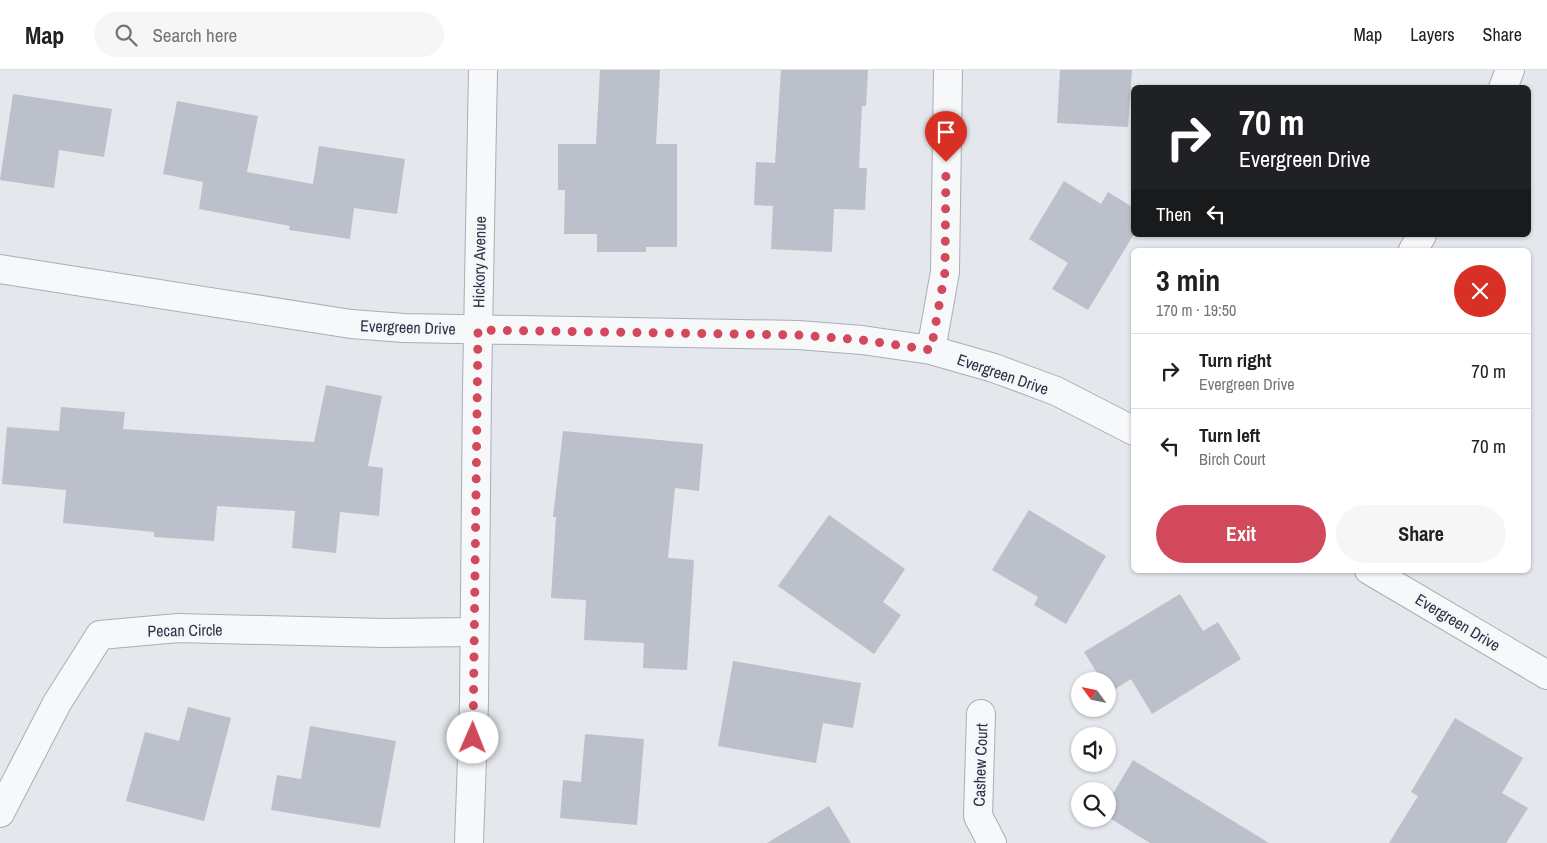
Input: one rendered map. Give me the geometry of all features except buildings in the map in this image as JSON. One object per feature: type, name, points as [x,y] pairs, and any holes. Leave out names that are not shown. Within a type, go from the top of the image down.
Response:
[{"type":"street","name":"Hickory Avenue","points":[[469,843],[483,70]]},
{"type":"street","points":[[931,350],[945,272],[948,70]]},
{"type":"street","points":[[1504,85],[1510,70]]},
{"type":"street","points":[[1414,248],[1421,237]]},
{"type":"street","name":"Evergreen Drive","points":[[0,269],[351,324],[478,330],[798,335],[862,340],[931,350],[994,368],[1056,391],[1131,429]]},
{"type":"street","name":"Evergreen Drive","points":[[1375,573],[1547,675]]},
{"type":"street","name":"Pecan Circle","points":[[0,813],[57,703],[100,634],[178,628],[374,633],[474,632]]},
{"type":"street","name":"Cashew Court","points":[[981,714],[978,816],[992,843]]},
{"type":"route","points":[[473,738],[478,330],[798,335],[862,340],[931,350],[945,272],[946,162]]}]
